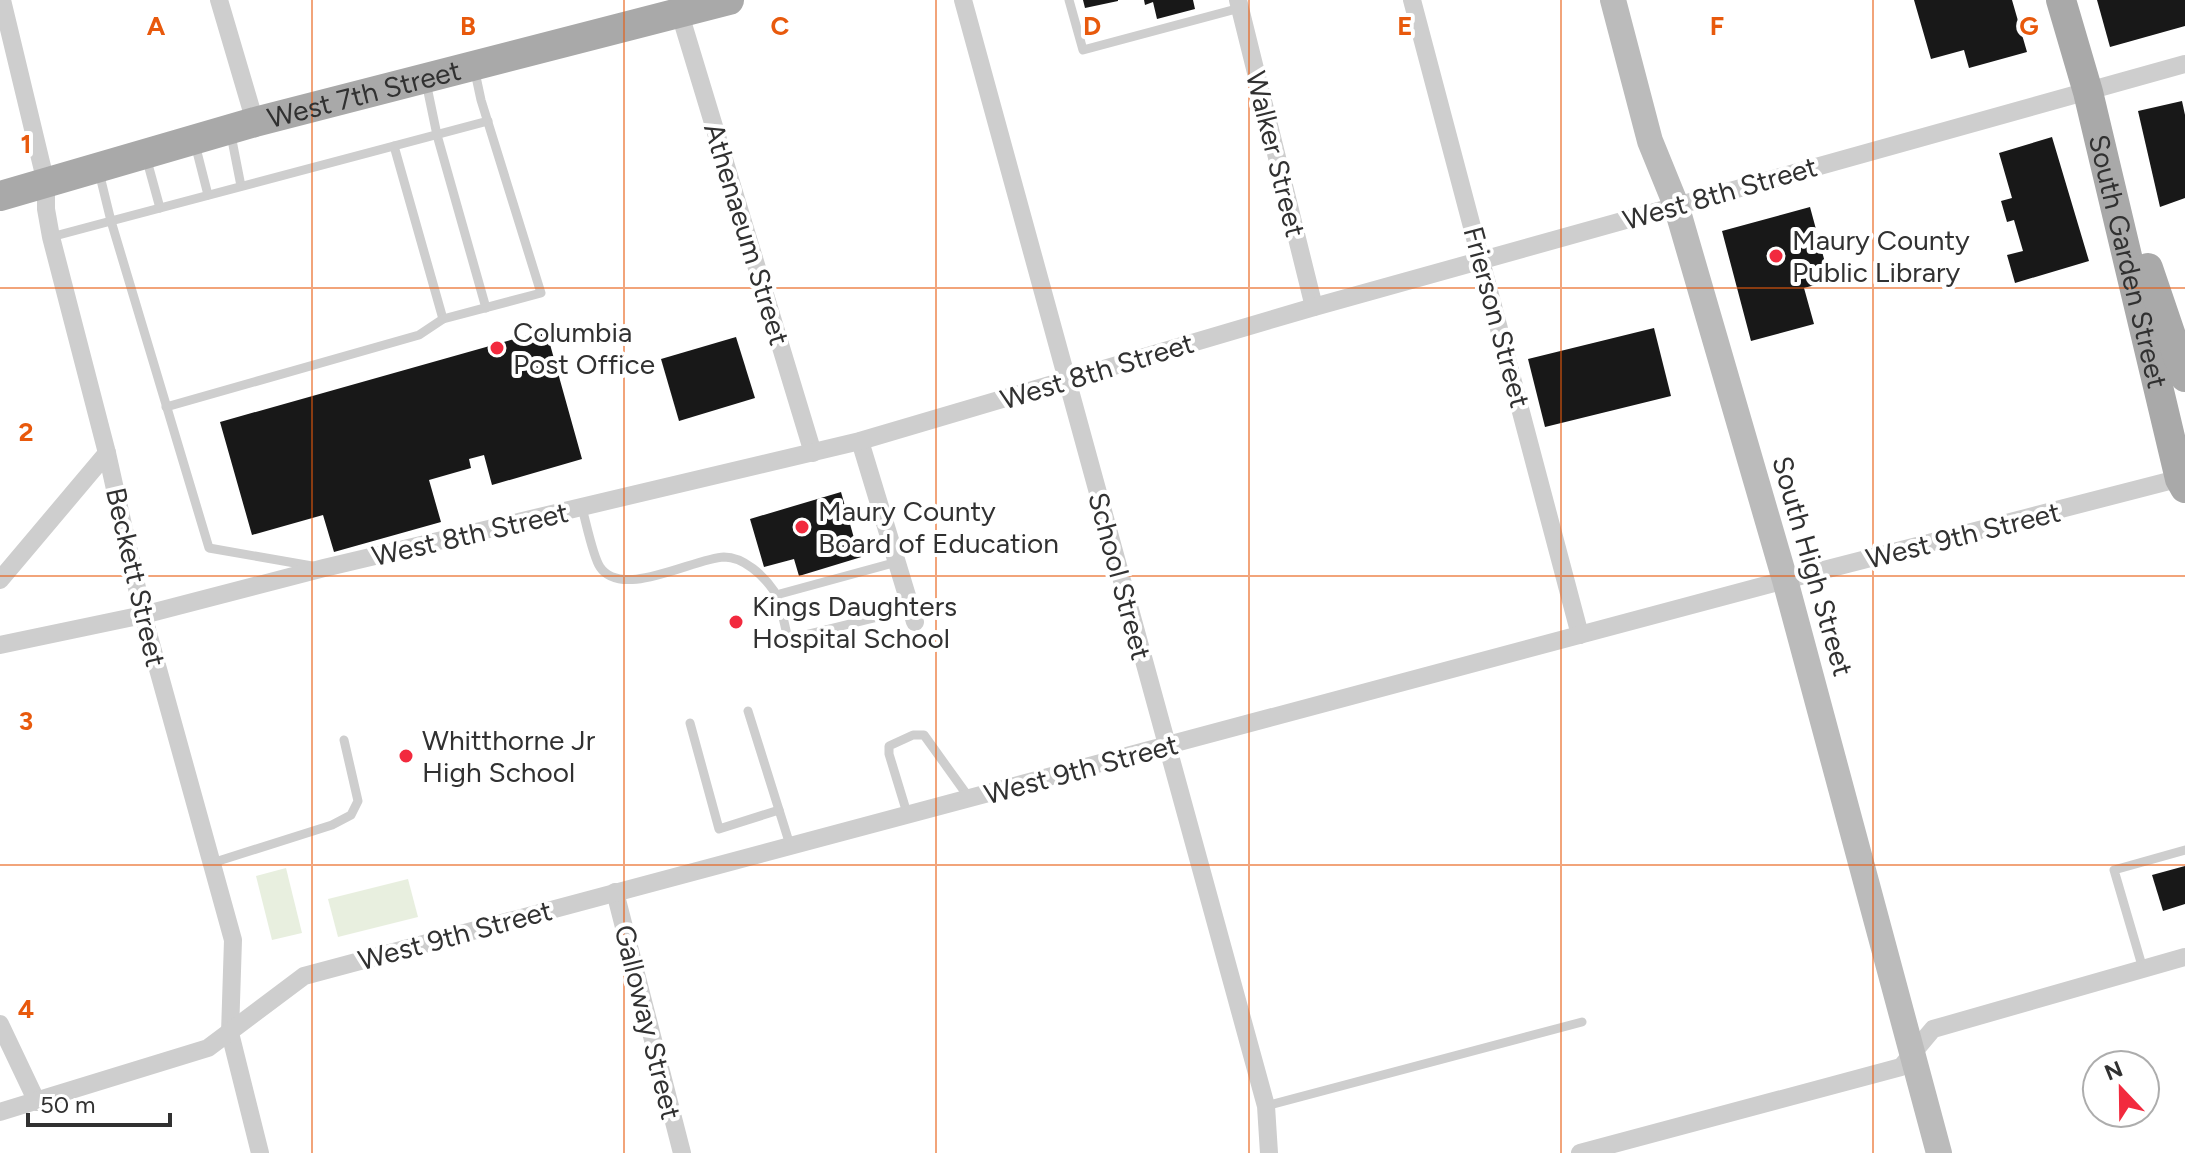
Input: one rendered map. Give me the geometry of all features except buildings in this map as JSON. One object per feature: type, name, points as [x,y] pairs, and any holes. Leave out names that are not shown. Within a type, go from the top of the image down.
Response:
[{"type":"main road","name":"West 7th Street","points":[[0,196],[242,126],[729,0]]},
{"type":"main road","name":"South Garden Street","points":[[2061,0],[2088,92],[2185,377]]},
{"type":"main road","name":"South Garden Street","points":[[2088,92],[2183,481]]},
{"type":"street","name":"Beckett Street","points":[[2,0],[46,183],[51,237],[107,453],[143,615],[233,940],[230,1033],[260,1153]]},
{"type":"street","points":[[219,0],[242,126]]},
{"type":"street","name":"School Street","points":[[963,0],[1266,1106],[1269,1153]]},
{"type":"street","name":"Frierson Street","points":[[1412,0],[1580,635]]},
{"type":"street","name":"South High Street","points":[[1613,0],[1650,141],[1676,205],[1785,580],[1939,1153]]},
{"type":"street","name":"Walker Street","points":[[1239,4],[1314,307]]},
{"type":"street","name":"Athenaeum Street","points":[[680,14],[813,453]]},
{"type":"street","name":"West 8th Street","points":[[0,645],[143,615],[324,568],[860,441],[1314,307],[2185,64]]},
{"type":"street","points":[[860,441],[913,615]]},
{"type":"street","points":[[0,580],[107,453]]},
{"type":"street","name":"West 9th Street","points":[[0,1112],[208,1048],[304,976],[1785,580],[2183,481]]},
{"type":"street","name":"Galloway Street","points":[[615,892],[682,1153]]},
{"type":"street","points":[[1586,1152],[1901,1067],[1933,1029],[2185,957]]},
{"type":"street","points":[[0,1024],[37,1102]]},
{"type":"lane","points":[[1069,0],[1083,50],[1239,4]]},
{"type":"lane","points":[[166,407],[419,335],[443,319],[541,293],[474,67]]},
{"type":"lane","points":[[425,79],[437,135],[486,308]]},
{"type":"lane","points":[[51,237],[488,121]]},
{"type":"lane","points":[[241,186],[242,126]]},
{"type":"lane","points":[[194,140],[208,195]]},
{"type":"lane","points":[[394,146],[443,319]]},
{"type":"lane","points":[[145,154],[160,208]]},
{"type":"lane","points":[[98,168],[209,548],[324,568]]},
{"type":"lane","points":[[582,508],[600,567],[612,577],[629,581],[725,557],[742,561],[759,574],[776,595],[788,639],[913,615]]},
{"type":"lane","points":[[776,595],[897,562]]},
{"type":"lane","points":[[748,711],[790,845]]},
{"type":"lane","points":[[690,723],[719,829],[779,810]]},
{"type":"lane","points":[[907,813],[889,746],[913,735],[924,735],[970,799]]},
{"type":"lane","points":[[212,863],[332,825],[351,815],[358,801],[344,740]]},
{"type":"lane","points":[[2143,969],[2114,870],[2185,850]]},
{"type":"lane","points":[[1266,1106],[1582,1022]]},
{"type":"green space","points":[[286,868],[302,933],[272,940],[256,876]]},
{"type":"green space","points":[[408,879],[418,917],[338,937],[328,899]]},
{"type":"place","name":"Maury County Public Library","points":[[1776,256]]},
{"type":"place","name":"Columbia Post Office","points":[[497,348]]},
{"type":"place","name":"Maury County Board of Education","points":[[802,527]]},
{"type":"place","name":"Kings Daughters Hospital School","points":[[736,622]]},
{"type":"place","name":"Whitthorne Jr High School","points":[[406,756]]}]
